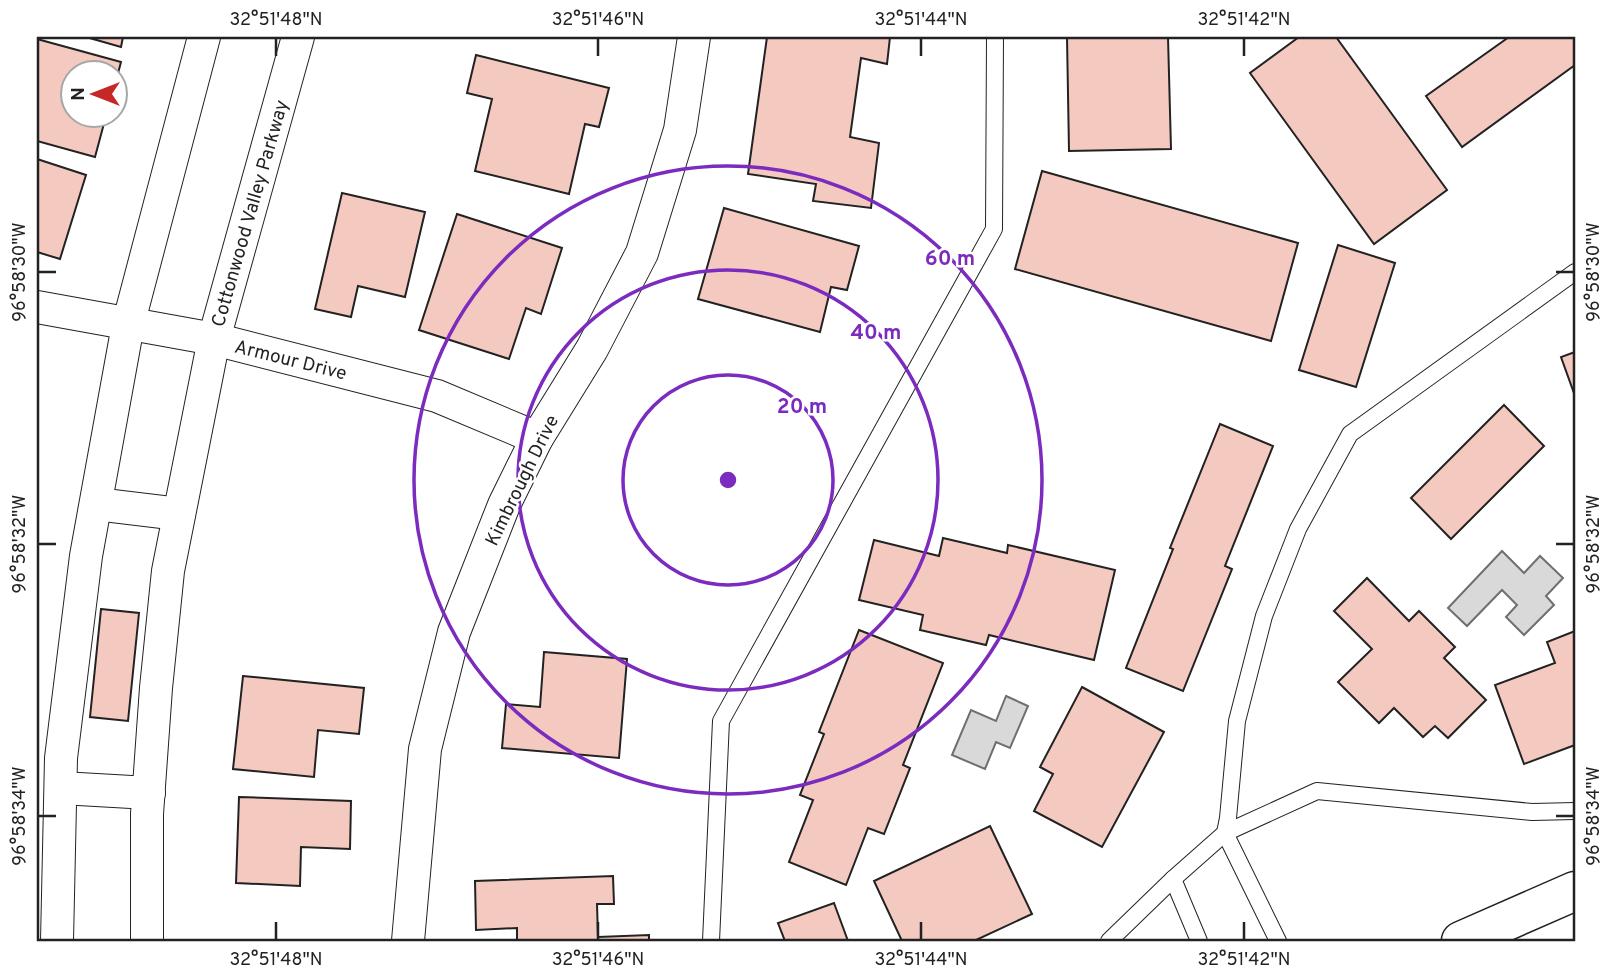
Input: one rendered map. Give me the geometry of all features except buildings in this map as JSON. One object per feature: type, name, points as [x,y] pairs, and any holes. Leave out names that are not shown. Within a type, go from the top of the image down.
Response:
[{"type":"main road","points":[[1461,941],[1575,891]]},
{"type":"street","points":[[57,941],[61,758],[86,556],[128,325],[204,37]]},
{"type":"street","name":"Cottonwood Valley Parkway","points":[[147,941],[147,814],[168,571],[214,339],[298,37]]},
{"type":"street","name":"Kimbrough Drive","points":[[408,941],[425,749],[454,632],[504,505],[537,438],[592,349],[642,253],[680,130],[694,37]]},
{"type":"street","name":"Armour Drive","points":[[37,307],[214,339],[437,396],[537,438]]},
{"type":"street","points":[[96,504],[179,514]]},
{"type":"street","points":[[61,789],[149,793]]},
{"type":"lane","points":[[711,941],[722,721],[994,229],[995,37]]},
{"type":"lane","points":[[1278,941],[1225,833],[1237,721],[1264,616],[1298,529],[1350,435],[1575,272]]},
{"type":"lane","points":[[1109,941],[1225,833],[1317,791],[1532,811],[1575,811]]},
{"type":"lane","points":[[1174,879],[1199,941]]},
{"type":"shaded area","points":[[1502,551],[1524,573],[1540,556],[1563,578],[1546,596],[1554,605],[1524,635],[1506,617],[1517,605],[1502,590],[1467,626],[1448,608]]},
{"type":"shaded area","points":[[1006,696],[1028,706],[1010,748],[996,742],[985,769],[952,755],[971,710],[996,721]]}]
